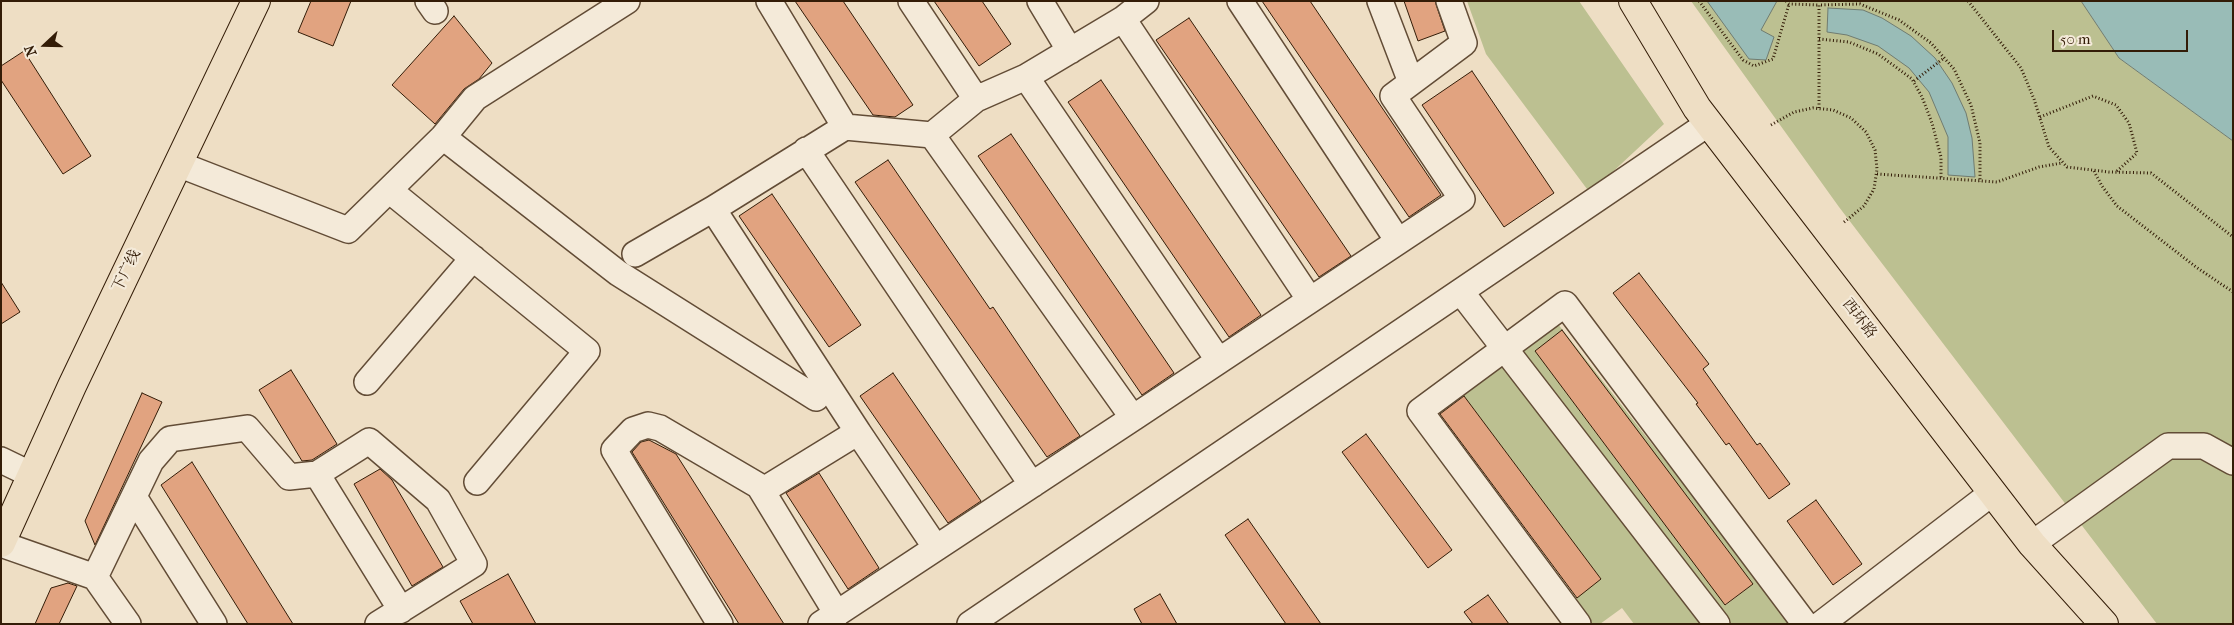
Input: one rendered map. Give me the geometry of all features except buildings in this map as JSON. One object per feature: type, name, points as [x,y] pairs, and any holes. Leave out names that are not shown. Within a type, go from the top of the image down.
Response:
[{"type":"main road","name":"下广线","points":[[1,543],[256,1]]},
{"type":"main road","name":"西环路","points":[[1633,1],[1697,108],[2032,544],[2104,624]]},
{"type":"street","points":[[178,164],[348,230],[443,137],[475,98],[627,1]]},
{"type":"street","points":[[769,1],[845,126]]},
{"type":"street","points":[[911,1],[976,99]]},
{"type":"street","points":[[1040,1],[1070,51]]},
{"type":"street","points":[[635,254],[713,209],[845,126],[932,136],[976,99],[1026,78],[1123,19],[1146,1]]},
{"type":"street","points":[[1240,1],[1398,241]]},
{"type":"street","points":[[1380,1],[1411,82]]},
{"type":"street","points":[[720,624],[614,450],[633,430],[648,425],[660,428],[759,486],[829,619],[1462,199],[1393,96],[1464,43],[1449,1]]},
{"type":"street","points":[[1123,19],[1310,300]]},
{"type":"street","points":[[1026,78],[1220,361]]},
{"type":"street","points":[[970,624],[1709,123]]},
{"type":"street","points":[[932,136],[1133,418]]},
{"type":"street","points":[[443,137],[618,273],[816,398]]},
{"type":"street","points":[[806,150],[1032,485]]},
{"type":"street","points":[[390,190],[587,351],[477,482]]},
{"type":"street","points":[[713,209],[936,548]]},
{"type":"street","points":[[367,382],[473,258]]},
{"type":"street","points":[[1461,292],[1717,624]]},
{"type":"street","points":[[1578,624],[1420,411],[1565,304],[1805,624]]},
{"type":"street","points":[[96,577],[152,461],[170,439],[247,428],[289,477],[317,474],[369,441],[438,500],[474,564],[378,624]]},
{"type":"street","points":[[762,491],[858,432]]},
{"type":"street","points":[[2032,544],[2168,446],[2204,446],[2233,462]]},
{"type":"street","points":[[1,460],[32,475]]},
{"type":"street","points":[[317,474],[401,610]]},
{"type":"street","points":[[1821,624],[1992,493]]},
{"type":"street","points":[[134,497],[214,624]]},
{"type":"street","points":[[1,543],[96,577],[128,624]]},
{"type":"path","points":[[1699,1],[1742,60],[1754,66],[1773,59],[1788,3],[1819,5],[1860,4],[1899,20],[1931,43],[1954,69],[1971,106],[1980,143],[1980,182]]},
{"type":"path","points":[[1968,1],[2022,68],[2049,147],[2067,167],[2151,173],[2233,237]]},
{"type":"path","points":[[1819,5],[1819,108]]},
{"type":"path","points":[[1819,39],[1849,42],[1878,54],[1914,81],[1922,97],[1942,157],[1942,179]]},
{"type":"path","points":[[1914,81],[1944,58]]},
{"type":"path","points":[[2040,117],[2093,96],[2116,105],[2130,123],[2137,154],[2116,172]]},
{"type":"path","points":[[1771,125],[1794,112],[1819,108],[1833,110],[1851,118],[1866,132],[1874,150],[1876,174],[1874,188],[1864,206],[1843,223]]},
{"type":"path","points":[[1876,174],[1997,182],[2039,167],[2063,163]]},
{"type":"path","points":[[2094,170],[2102,186],[2117,206],[2196,267],[2233,292]]},
{"type":"green space","points":[[1467,1],[1579,1],[1664,124],[1590,193],[1486,54]]},
{"type":"green space","points":[[1691,1],[2081,1],[2119,58],[2233,141],[2233,624],[2157,624],[1839,207]]},
{"type":"green space","points":[[1554,319],[1793,624],[1725,624],[1521,357],[1519,343]],"holes":[[[1562,331],[1638,489],[1535,351]],[[1680,487],[1753,584],[1726,605],[1652,507]]]},
{"type":"green space","points":[[1506,364],[1701,624],[1634,624],[1622,608],[1600,624],[1590,624],[1433,414]],"holes":[[[1464,396],[1601,579],[1576,598],[1438,415]]]},
{"type":"water","points":[[1707,1],[1777,1],[1761,30],[1774,37],[1766,60],[1749,59]]},
{"type":"water","points":[[2081,1],[2233,1],[2233,141],[2119,58]]},
{"type":"water","points":[[1828,8],[1863,10],[1882,18],[1911,36],[1935,58],[1952,83],[1966,113],[1972,138],[1975,177],[1948,175],[1948,137],[1929,92],[1909,68],[1878,46],[1847,35],[1827,32]]}]
